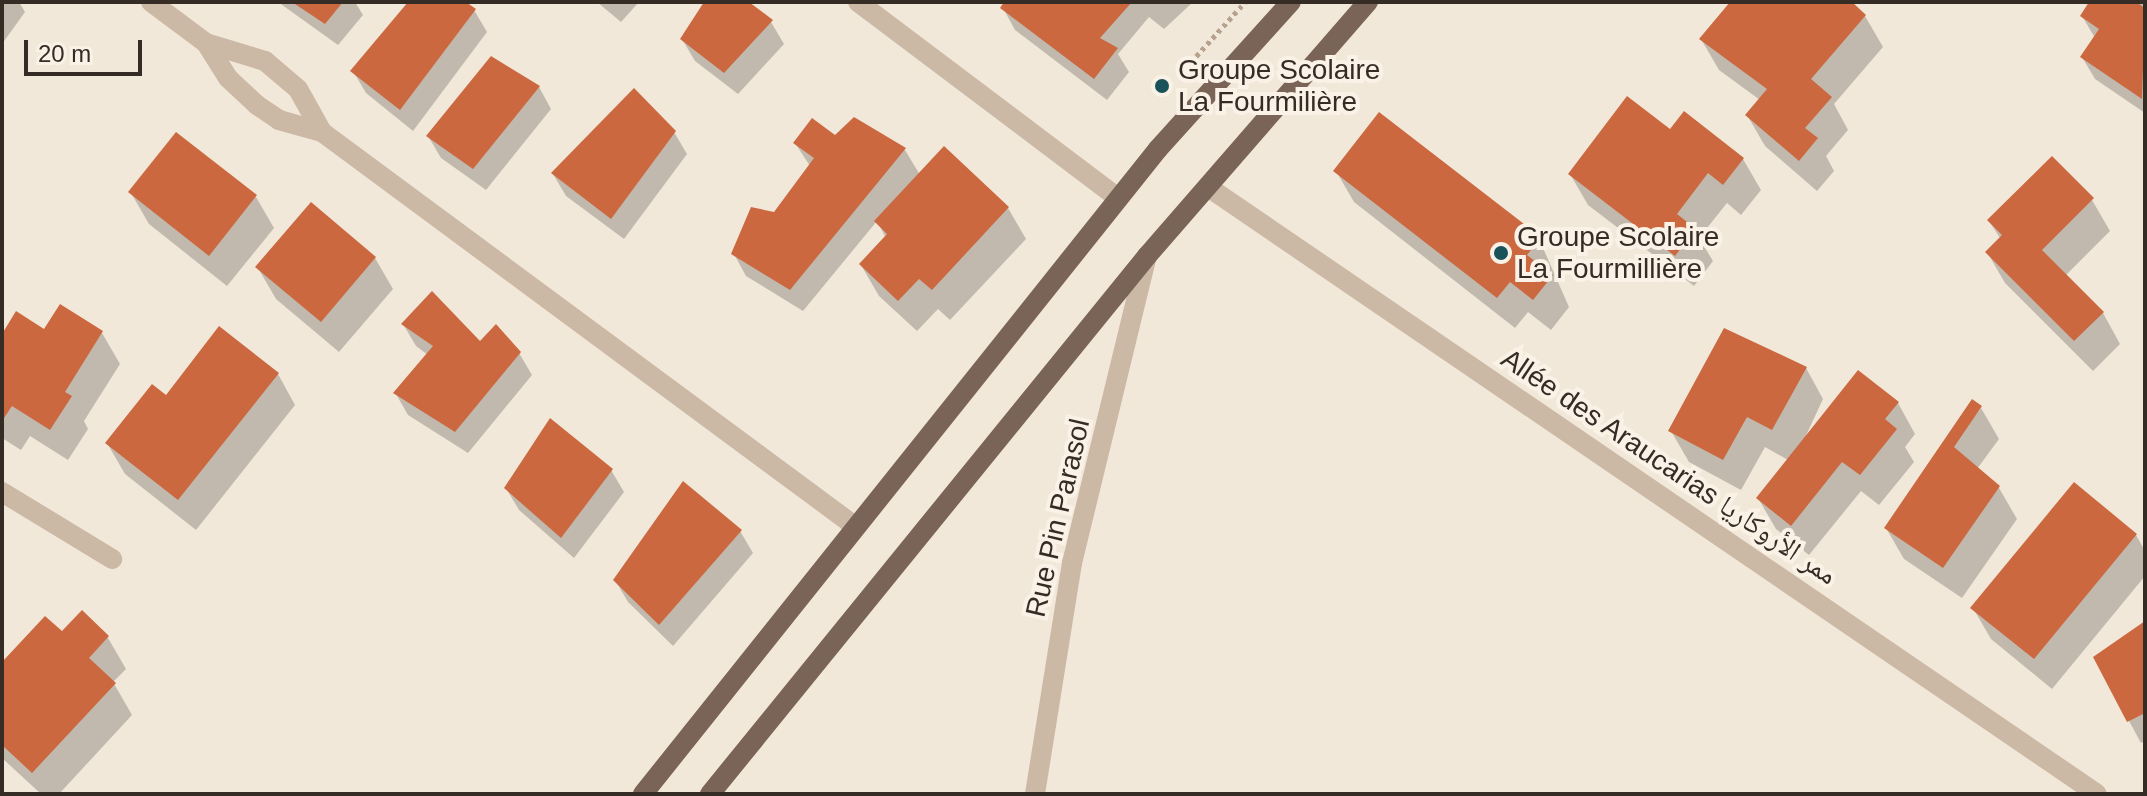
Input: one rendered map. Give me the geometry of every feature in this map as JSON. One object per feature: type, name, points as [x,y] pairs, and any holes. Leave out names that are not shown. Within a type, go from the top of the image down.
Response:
[{"type":"main road","points":[[643,794],[1118,198],[1291,2]]},
{"type":"main road","points":[[710,794],[1147,256],[1368,2]]},
{"type":"street","points":[[151,2],[206,43],[265,61],[298,89],[322,132]]},
{"type":"street","points":[[858,2],[1118,198]]},
{"type":"street","points":[[206,43],[228,78],[257,105],[279,120],[322,132],[856,527]]},
{"type":"street","name":"Allée des Araucarias ممر الأروكاريا","points":[[1208,187],[2097,794]]},
{"type":"street","name":"Rue Pin Parasol","points":[[1035,794],[1072,563],[1147,256]]},
{"type":"street","points":[[2,492],[112,559]]},
{"type":"building","points":[[292,2],[343,2],[325,24]]},
{"type":"building","points":[[408,2],[466,2],[476,9],[400,110],[350,71]]},
{"type":"building","points":[[704,2],[749,2],[773,20],[724,73],[680,39]]},
{"type":"building","points":[[1004,2],[1132,2],[1100,38],[1118,48],[1094,79],[1000,8]]},
{"type":"building","points":[[1730,2],[1852,2],[1866,15],[1811,79],[1832,97],[1805,128],[1818,138],[1799,161],[1745,115],[1767,89],[1699,39]]},
{"type":"building","points":[[2089,2],[2136,2],[2145,8],[2142,99],[2080,57],[2099,29],[2080,16]]},
{"type":"building","points":[[491,56],[540,86],[473,169],[426,136]]},
{"type":"building","points":[[634,88],[676,131],[611,219],[551,173]]},
{"type":"building","points":[[1627,96],[1670,129],[1684,111],[1744,158],[1723,185],[1708,173],[1677,214],[1696,229],[1675,256],[1568,174]]},
{"type":"building","points":[[1379,112],[1541,237],[1527,255],[1553,275],[1533,300],[1510,282],[1497,298],[1333,171]]},
{"type":"building","points":[[854,117],[906,148],[790,290],[731,254],[751,207],[774,212],[814,158],[793,143],[812,118],[835,135]]},
{"type":"building","points":[[176,132],[257,195],[209,256],[128,192]]},
{"type":"building","points":[[944,146],[1009,207],[932,290],[919,279],[898,301],[859,264],[887,234],[874,221]]},
{"type":"building","points":[[2052,156],[2094,198],[2042,250],[2104,312],[2074,341],[1985,252],[2002,235],[1987,220]]},
{"type":"building","points":[[311,202],[376,257],[321,322],[255,267]]},
{"type":"building","points":[[432,291],[480,341],[496,324],[521,352],[455,432],[393,393],[433,346],[401,324]]},
{"type":"building","points":[[60,304],[103,331],[65,392],[72,396],[50,430],[12,406],[2,421],[2,334],[16,311],[44,329]]},
{"type":"building","points":[[219,326],[279,373],[178,500],[105,443],[152,384],[166,395]]},
{"type":"building","points":[[1724,328],[1807,367],[1772,430],[1747,417],[1723,460],[1668,431]]},
{"type":"building","points":[[1858,370],[1899,402],[1885,419],[1897,429],[1860,475],[1842,462],[1791,526],[1756,498]]},
{"type":"building","points":[[1972,399],[1982,406],[1954,447],[2000,486],[1943,568],[1884,528]]},
{"type":"building","points":[[550,418],[613,469],[561,538],[504,488]]},
{"type":"building","points":[[683,481],[742,530],[659,625],[613,580]]},
{"type":"building","points":[[2074,482],[2137,534],[2034,659],[1970,608]]},
{"type":"building","points":[[82,610],[109,636],[89,658],[116,683],[32,773],[2,745],[2,662],[45,616],[62,631]]},
{"type":"building","points":[[2145,621],[2145,713],[2127,722],[2093,657]]},
{"type":"place","name":"Groupe Scolaire La Fourmilière","points":[[1162,86]]},
{"type":"place","name":"Groupe Scolaire La Fourmillière","points":[[1501,253]]}]
